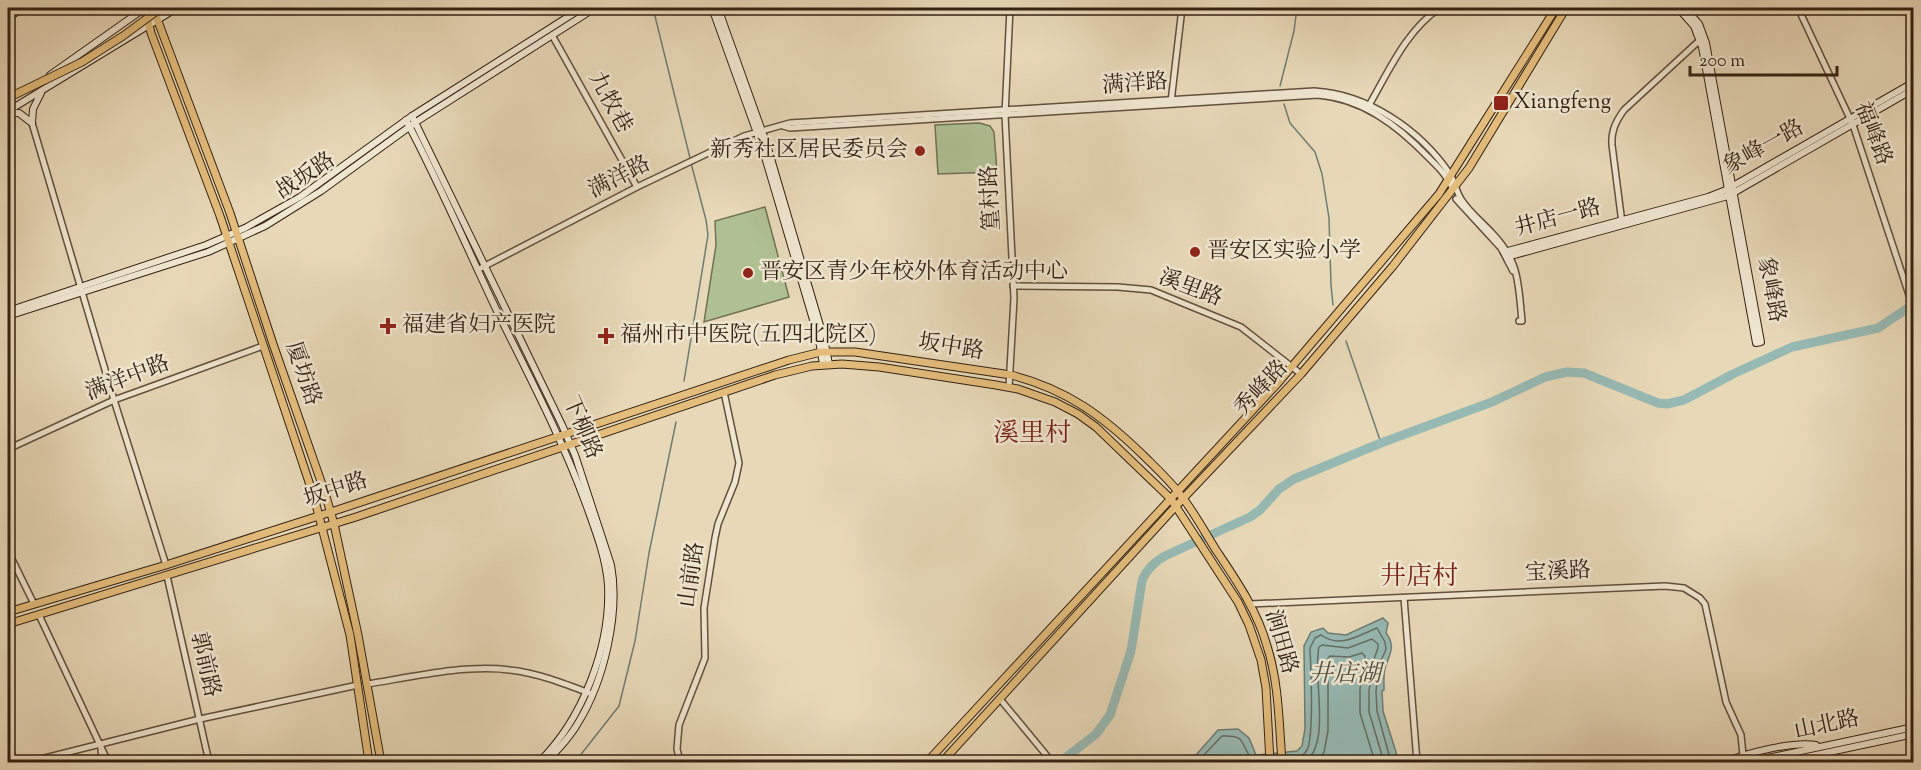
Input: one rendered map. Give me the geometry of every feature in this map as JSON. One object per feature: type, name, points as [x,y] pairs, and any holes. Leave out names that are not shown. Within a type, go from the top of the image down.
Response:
[{"type":"highway","points":[[8,16],[21,8]]},
{"type":"main road","name":"厦坊路","points":[[145,8],[228,240],[320,516],[350,635],[369,762]]},
{"type":"main road","points":[[8,99],[37,84],[145,8]]},
{"type":"main road","name":"厦坊路","points":[[153,8],[237,236],[331,512],[368,684],[381,762]]},
{"type":"main road","points":[[8,99],[82,62],[161,8]]},
{"type":"main road","points":[[8,112],[157,18],[177,8]]},
{"type":"main road","name":"战坂路","points":[[8,316],[265,226],[321,192],[408,123],[582,8]]},
{"type":"main road","name":"战坂路","points":[[414,119],[595,8]]},
{"type":"main road","points":[[712,8],[760,131]]},
{"type":"main road","points":[[718,8],[760,131],[826,364]]},
{"type":"main road","points":[[1181,495],[1293,367],[1450,179],[1556,8]]},
{"type":"main road","name":"秀峰路","points":[[942,762],[1176,506],[1181,495],[1302,374],[1455,188],[1566,8]]},
{"type":"main road","name":"象峰路","points":[[1678,8],[1702,38]]},
{"type":"main road","name":"象峰路","points":[[1685,8],[1699,24],[1702,38],[1756,343],[1761,342],[1730,192]]},
{"type":"main road","name":"象峰一路","points":[[1622,224],[1730,192],[1851,122],[1914,82]]},
{"type":"main road","name":"象峰一路","points":[[1851,122],[1914,89]]},
{"type":"main road","points":[[8,112],[19,113],[32,123],[35,102],[42,91]]},
{"type":"main road","name":"下柳路","points":[[414,119],[481,268]]},
{"type":"main road","name":"下柳路","points":[[408,123],[562,434],[604,561],[608,584],[606,620],[589,693],[575,728],[546,762]]},
{"type":"main road","name":"井店一路","points":[[1507,254],[1622,224]]},
{"type":"main road","name":"战坂路","points":[[8,311],[82,289]]},
{"type":"main road","name":"坂中路","points":[[8,612],[320,516],[674,397],[789,360],[824,352],[867,354],[1011,375],[1068,396],[1099,415],[1129,441],[1181,495]]},
{"type":"main road","name":"坂中路","points":[[8,624],[334,524],[724,392],[787,372],[826,364],[879,367],[1009,387],[1054,402],[1084,418],[1118,447],[1171,499]]},
{"type":"main road","name":"秀峰路","points":[[927,762],[1171,499],[1181,495]]},
{"type":"main road","name":"涧田路","points":[[1181,495],[1250,604],[1264,635],[1271,661],[1282,762]]},
{"type":"main road","points":[[1171,499],[1176,506]]},
{"type":"main road","name":"涧田路","points":[[1176,506],[1238,602],[1258,649],[1266,688],[1270,762]]},
{"type":"main road","name":"下柳路","points":[[539,762],[565,732],[589,693]]},
{"type":"main road","name":"山北路","points":[[1749,762],[1914,727]]},
{"type":"main road","name":"山北路","points":[[1783,762],[1914,734]]},
{"type":"main road","points":[[1725,762],[1743,755],[1805,743],[1820,746]]},
{"type":"street","name":"篁村路","points":[[1009,387],[1013,286],[1005,112],[1010,8]]},
{"type":"street","points":[[1171,101],[1182,8]]},
{"type":"street","points":[[1368,107],[1412,35],[1426,18],[1439,8]]},
{"type":"street","name":"福峰路","points":[[1798,8],[1851,122],[1913,309]]},
{"type":"street","name":"九牧巷","points":[[552,35],[637,187]]},
{"type":"street","points":[[1622,224],[1612,150],[1614,127],[1624,110],[1702,38]]},
{"type":"street","name":"满洋路","points":[[481,268],[695,159],[744,136],[781,125],[790,128],[1171,101],[1318,95],[1343,99],[1368,107],[1392,118],[1416,136],[1450,179],[1459,204],[1507,254]]},
{"type":"street","points":[[32,123],[114,400],[166,565]]},
{"type":"street","points":[[1507,254],[1517,272],[1522,321],[1519,321],[1514,272],[1507,254]]},
{"type":"street","name":"溪里路","points":[[1013,286],[1118,287],[1151,290],[1241,327],[1302,374]]},
{"type":"street","name":"满洋中路","points":[[8,448],[114,400],[263,346]]},
{"type":"street","name":"山前路","points":[[680,762],[676,745],[680,721],[705,658],[704,608],[715,538],[740,463],[724,392]]},
{"type":"street","points":[[8,551],[34,604]]},
{"type":"street","name":"郭前路","points":[[167,576],[210,762]]},
{"type":"street","name":"宝溪路","points":[[1250,604],[1678,586],[1688,590],[1705,604],[1728,707],[1742,735],[1743,755]]},
{"type":"street","points":[[1404,598],[1417,762]]},
{"type":"street","points":[[39,615],[108,762]]},
{"type":"street","points":[[368,684],[465,670],[498,669],[537,675],[589,693]]},
{"type":"street","points":[[29,762],[200,719],[358,685]]},
{"type":"street","points":[[1000,699],[1051,761]]},
{"type":"street","points":[[101,744],[102,762]]},
{"type":"green space","points":[[979,123],[990,126],[994,132],[997,172],[938,174],[935,125]]},
{"type":"green space","name":"晋安区青少年校外体育活动中心","points":[[765,207],[789,297],[704,322],[716,245],[715,221]]},
{"type":"water","name":"井店湖","points":[[1383,618],[1388,623],[1386,633],[1389,637],[1391,652],[1384,671],[1383,711],[1397,762],[1163,762],[1166,759],[1196,755],[1218,730],[1238,729],[1249,738],[1256,755],[1297,751],[1302,746],[1305,729],[1304,646],[1311,632],[1323,628],[1328,633],[1346,635]]},
{"type":"waterway","points":[[653,8],[690,158]]},
{"type":"waterway","points":[[1280,86],[1294,31],[1297,8]]},
{"type":"waterway","points":[[1284,104],[1290,123],[1315,152],[1322,174],[1329,218],[1333,305]]},
{"type":"waterway","points":[[684,381],[708,235],[691,163]]},
{"type":"waterway","points":[[1060,762],[1096,734],[1110,715],[1131,651],[1142,581],[1149,569],[1167,555],[1250,517],[1260,510],[1279,489],[1294,479],[1381,443],[1492,402],[1545,377],[1567,372],[1584,373],[1658,403],[1667,404],[1684,400],[1792,347],[1878,328],[1914,304]]},
{"type":"waterway","points":[[1346,341],[1381,443]]},
{"type":"waterway","points":[[575,762],[619,706],[635,641],[649,553],[676,422]]},
{"type":"place","name":"Xiangfeng","points":[[1501,103]]},
{"type":"place","name":"新秀社区居民委员会","points":[[920,151]]},
{"type":"place","name":"晋安区实验小学","points":[[1195,252]]},
{"type":"place","name":"晋安区青少年校外体育活动中心","points":[[748,273]]},
{"type":"place","name":"福建省妇产医院","points":[[388,326]]},
{"type":"place","name":"福州市中医院(五四北院区)","points":[[606,336]]},
{"type":"district","name":"溪里村","points":[[1032,434]]},
{"type":"district","name":"井店村","points":[[1419,577]]}]
